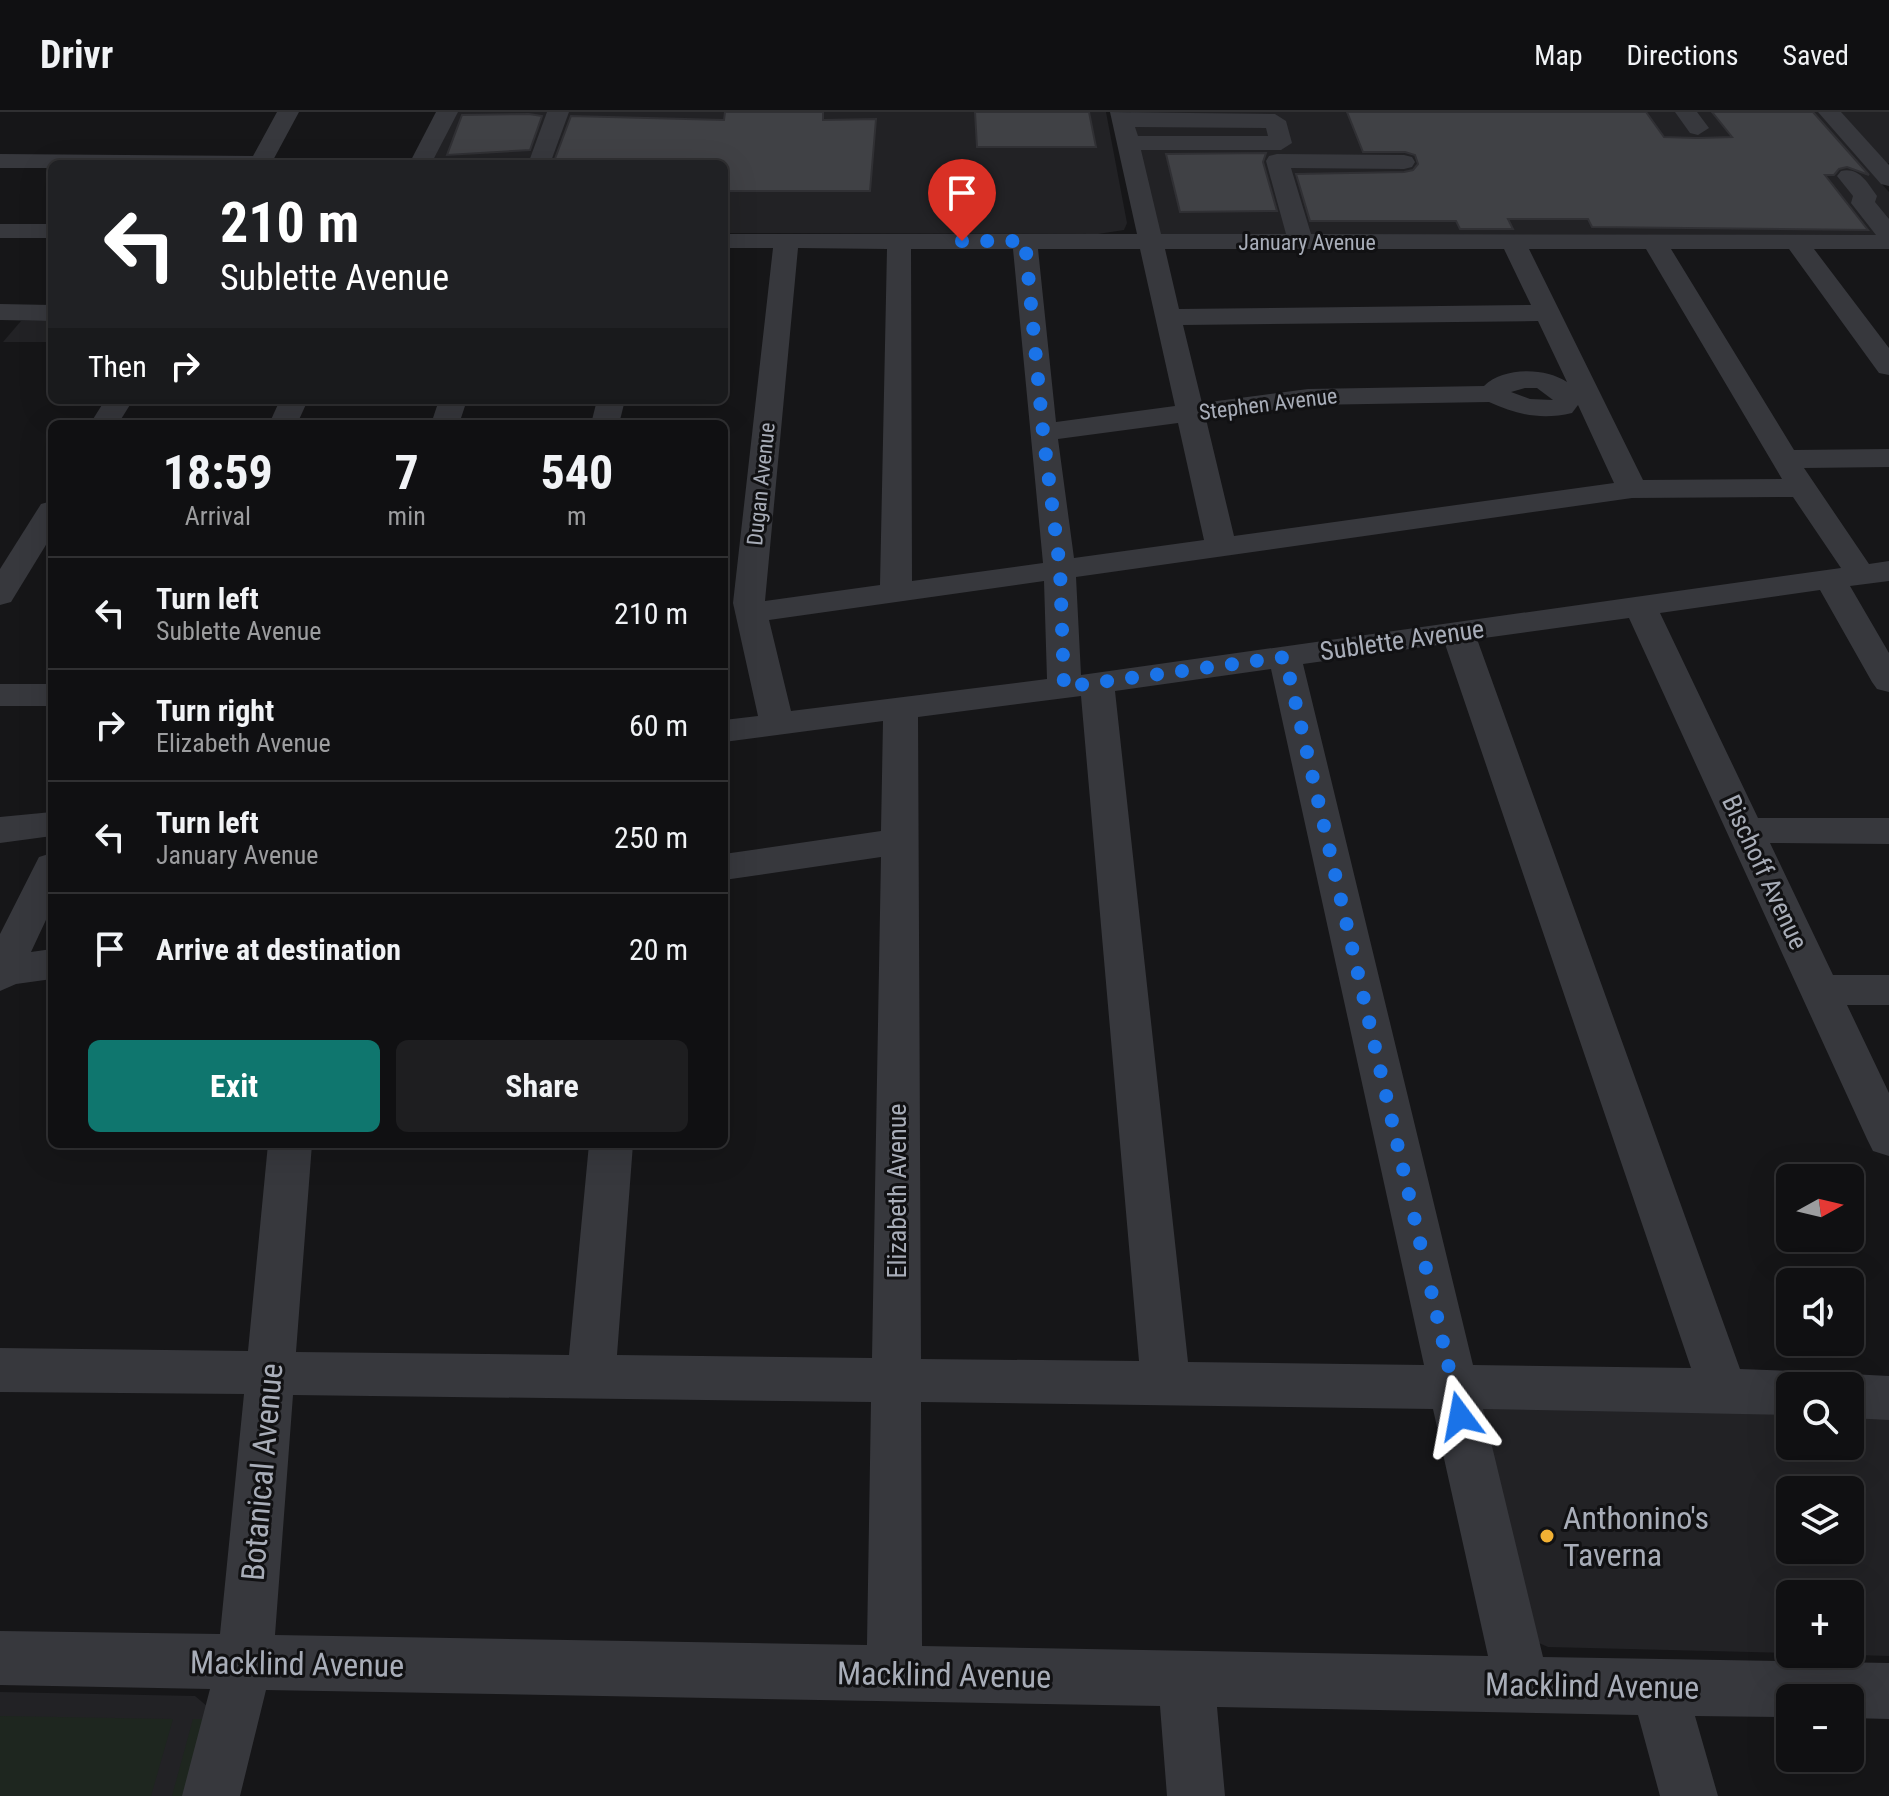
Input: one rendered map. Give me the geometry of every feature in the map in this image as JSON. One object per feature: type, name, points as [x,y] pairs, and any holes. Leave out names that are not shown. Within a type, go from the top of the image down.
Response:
[{"type":"street","points":[[262,160],[288,112]]},
{"type":"street","points":[[422,160],[447,112]]},
{"type":"street","points":[[540,160],[558,112]]},
{"type":"street","points":[[1829,112],[1877,153],[1889,179]]},
{"type":"street","points":[[1275,121],[1281,143],[1124,125],[1275,121]]},
{"type":"street","points":[[1124,125],[1221,546]]},
{"type":"street","points":[[0,161],[48,162]]},
{"type":"street","points":[[1301,242],[1277,161],[1404,162]]},
{"type":"street","points":[[1849,176],[1877,196],[1863,203],[1889,235]]},
{"type":"street","points":[[0,231],[48,231]]},
{"type":"street","name":"January Avenue","points":[[728,241],[1889,242]]},
{"type":"street","name":"Dugan Avenue","points":[[777,724],[749,603],[786,241]]},
{"type":"street","points":[[896,593],[899,241]]},
{"type":"street","points":[[1025,241],[1043,432],[1060,569],[1080,685],[1166,1383]]},
{"type":"street","points":[[1513,242],[1632,489]]},
{"type":"street","points":[[1654,242],[1802,488],[1860,575],[1889,682]]},
{"type":"street","points":[[1796,242],[1889,367]]},
{"type":"street","points":[[0,338],[9,312],[48,313]]},
{"type":"street","points":[[1167,317],[1546,313]]},
{"type":"street","name":"Stephen Avenue","points":[[1043,432],[1308,397],[1494,394]]},
{"type":"street","points":[[1785,459],[1889,458]]},
{"type":"street","points":[[753,613],[1632,489],[1802,488]]},
{"type":"street","points":[[0,595],[11,559],[48,515]]},
{"type":"street","name":"Sublette Avenue","points":[[728,730],[1285,657],[1860,575]]},
{"type":"street","name":"Bischoff Avenue","points":[[1640,605],[1889,1139]]},
{"type":"street","points":[[1458,632],[1723,1390]]},
{"type":"street","points":[[1285,657],[1522,1685]]},
{"type":"street","points":[[0,695],[48,695]]},
{"type":"street","name":"Elizabeth Avenue","points":[[894,1674],[901,708]]},
{"type":"street","points":[[0,830],[48,824]]},
{"type":"street","points":[[1746,830],[1889,831]]},
{"type":"street","points":[[728,866],[900,841]]},
{"type":"street","points":[[1,974],[48,874]]},
{"type":"street","points":[[1,974],[48,965]]},
{"type":"street","points":[[1820,990],[1889,990]]},
{"type":"street","name":"Botanical Avenue","points":[[211,1796],[245,1663],[290,1148]]},
{"type":"street","points":[[591,1377],[611,1148]]},
{"type":"street","points":[[0,1370],[1776,1392]]},
{"type":"street","points":[[1864,1397],[1889,1398]]},
{"type":"street","name":"Macklind Avenue","points":[[0,1658],[1889,1691]]},
{"type":"street","points":[[1186,1679],[1196,1796]]},
{"type":"street","points":[[1659,1687],[1689,1796]]},
{"type":"shaded area","points":[[456,112],[1106,112],[1127,223],[1124,230],[1098,234],[728,233],[728,160],[432,160]]},
{"type":"shaded area","points":[[1131,112],[1819,112],[1889,192],[1889,236],[1157,236]]},
{"type":"shaded area","points":[[1840,112],[1889,112],[1889,163],[1887,163]]},
{"type":"shaded area","points":[[21,321],[48,321],[48,342],[3,342]]},
{"type":"shaded area","points":[[1473,1398],[1776,1409],[1776,1460],[1864,1460],[1864,1411],[1889,1412],[1889,1656],[1864,1655],[1864,1580],[1776,1580],[1776,1653],[1548,1647],[1532,1640]]},
{"type":"shaded area","points":[[0,1692],[195,1696],[208,1707],[188,1796],[0,1796]]},
{"type":"shaded area","points":[[0,1716],[173,1719],[151,1796],[0,1796]]},
{"type":"shaded area","points":[[193,1719],[207,1719],[188,1796],[172,1796]]},
{"type":"building","points":[[725,112],[823,112],[823,120],[876,119],[870,191],[728,191],[728,160],[554,160],[571,116],[724,120]]},
{"type":"building","points":[[975,112],[1089,112],[1096,147],[977,147]]},
{"type":"building","points":[[1347,112],[1646,112],[1664,137],[1697,138],[1732,137],[1712,112],[1813,112],[1869,175],[1847,167],[1839,169],[1834,175],[1825,175],[1868,230],[1592,227],[1588,219],[1508,219],[1513,229],[1460,229],[1456,221],[1310,221],[1296,174],[1404,172],[1413,170],[1418,164],[1415,155],[1405,152],[1363,152]]},
{"type":"building","points":[[462,115],[542,116],[530,150],[447,155]]},
{"type":"building","points":[[1266,153],[1263,162],[1277,211],[1180,212],[1166,154]]},
{"type":"place","name":"Anthonino's Taverna","points":[[1547,1536]]},
{"type":"route","points":[[962,241],[1025,241],[1060,569],[1064,687],[1285,657],[1460,1416]]}]
